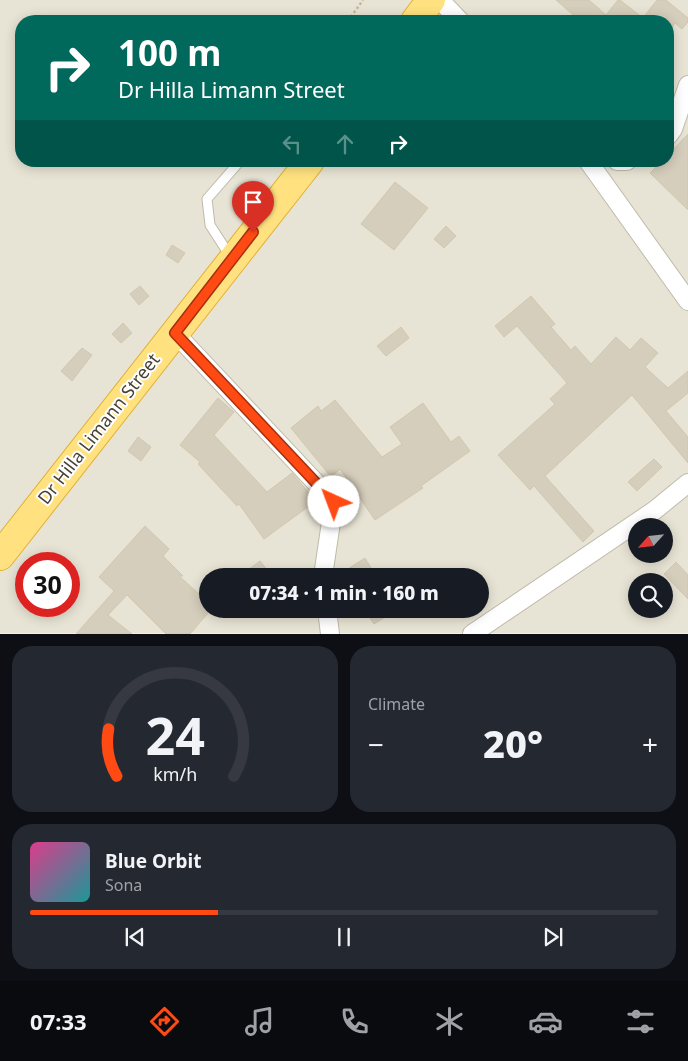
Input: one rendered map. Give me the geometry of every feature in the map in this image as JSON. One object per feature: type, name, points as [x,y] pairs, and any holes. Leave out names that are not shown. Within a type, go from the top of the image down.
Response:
[{"type":"highway","points":[[419,15],[430,0]]},
{"type":"highway","name":"Dr Hilla Limann Street","points":[[0,556],[302,167]]},
{"type":"street","points":[[440,0],[454,15]]},
{"type":"street","points":[[674,129],[688,85]]},
{"type":"street","points":[[592,167],[688,300]]},
{"type":"street","points":[[175,333],[334,502],[324,568]]},
{"type":"street","points":[[472,634],[655,510],[688,483]]},
{"type":"street","points":[[328,618],[330,634]]},
{"type":"lane","points":[[231,259],[210,225],[208,199],[235,167]]},
{"type":"path","points":[[353,15],[364,0]]},
{"type":"shaded area","points":[[0,0],[688,0],[688,633],[0,633]]},
{"type":"building","points":[[556,0],[589,0],[606,15],[573,15]]},
{"type":"building","points":[[620,0],[639,15],[606,15]]},
{"type":"building","points":[[657,0],[666,0],[688,18],[688,22],[682,29],[675,23],[674,24],[674,15],[645,15]]},
{"type":"building","points":[[688,134],[688,210],[650,173],[656,167],[674,167],[674,149]]},
{"type":"building","points":[[395,182],[428,208],[394,250],[361,224]]},
{"type":"building","points":[[446,226],[456,236],[444,248],[434,239]]},
{"type":"building","points":[[172,245],[185,253],[178,263],[166,255]]},
{"type":"building","points":[[140,286],[149,296],[139,305],[130,294]]},
{"type":"building","points":[[531,296],[555,324],[551,327],[571,350],[575,346],[591,364],[616,337],[630,350],[641,338],[658,353],[645,367],[668,388],[688,371],[688,393],[666,411],[688,437],[688,463],[632,395],[545,476],[594,531],[583,542],[534,486],[530,490],[498,455],[555,404],[550,399],[567,383],[517,326],[504,337],[495,326]]},
{"type":"building","points":[[123,323],[132,333],[121,343],[112,334]]},
{"type":"building","points":[[401,327],[409,338],[386,356],[377,346]]},
{"type":"building","points":[[82,348],[92,355],[72,381],[61,371]]},
{"type":"building","points":[[218,398],[234,412],[214,435],[267,492],[292,473],[316,501],[264,539],[239,504],[237,506],[198,464],[200,462],[180,445]]},
{"type":"building","points":[[335,400],[382,457],[402,444],[390,427],[423,403],[451,442],[459,436],[470,451],[421,486],[423,488],[375,520],[340,469],[331,477],[291,428],[318,406],[321,411]]},
{"type":"building","points":[[138,437],[151,447],[141,461],[128,451]]},
{"type":"building","points":[[654,459],[662,467],[637,491],[628,482]]},
{"type":"building","points":[[145,526],[169,549],[163,556],[183,576],[179,576],[199,594],[199,618],[204,618],[190,634],[166,634],[127,595],[108,615],[132,634],[76,634],[114,591],[99,577]]},
{"type":"building","points":[[365,558],[371,568],[349,568]]},
{"type":"building","points":[[260,561],[266,568],[251,568]]},
{"type":"building","points":[[676,562],[688,575],[688,599],[673,583],[673,573],[665,573]]},
{"type":"building","points":[[370,618],[384,618],[374,624]]},
{"type":"route","points":[[253,232],[175,333],[334,502]]}]
